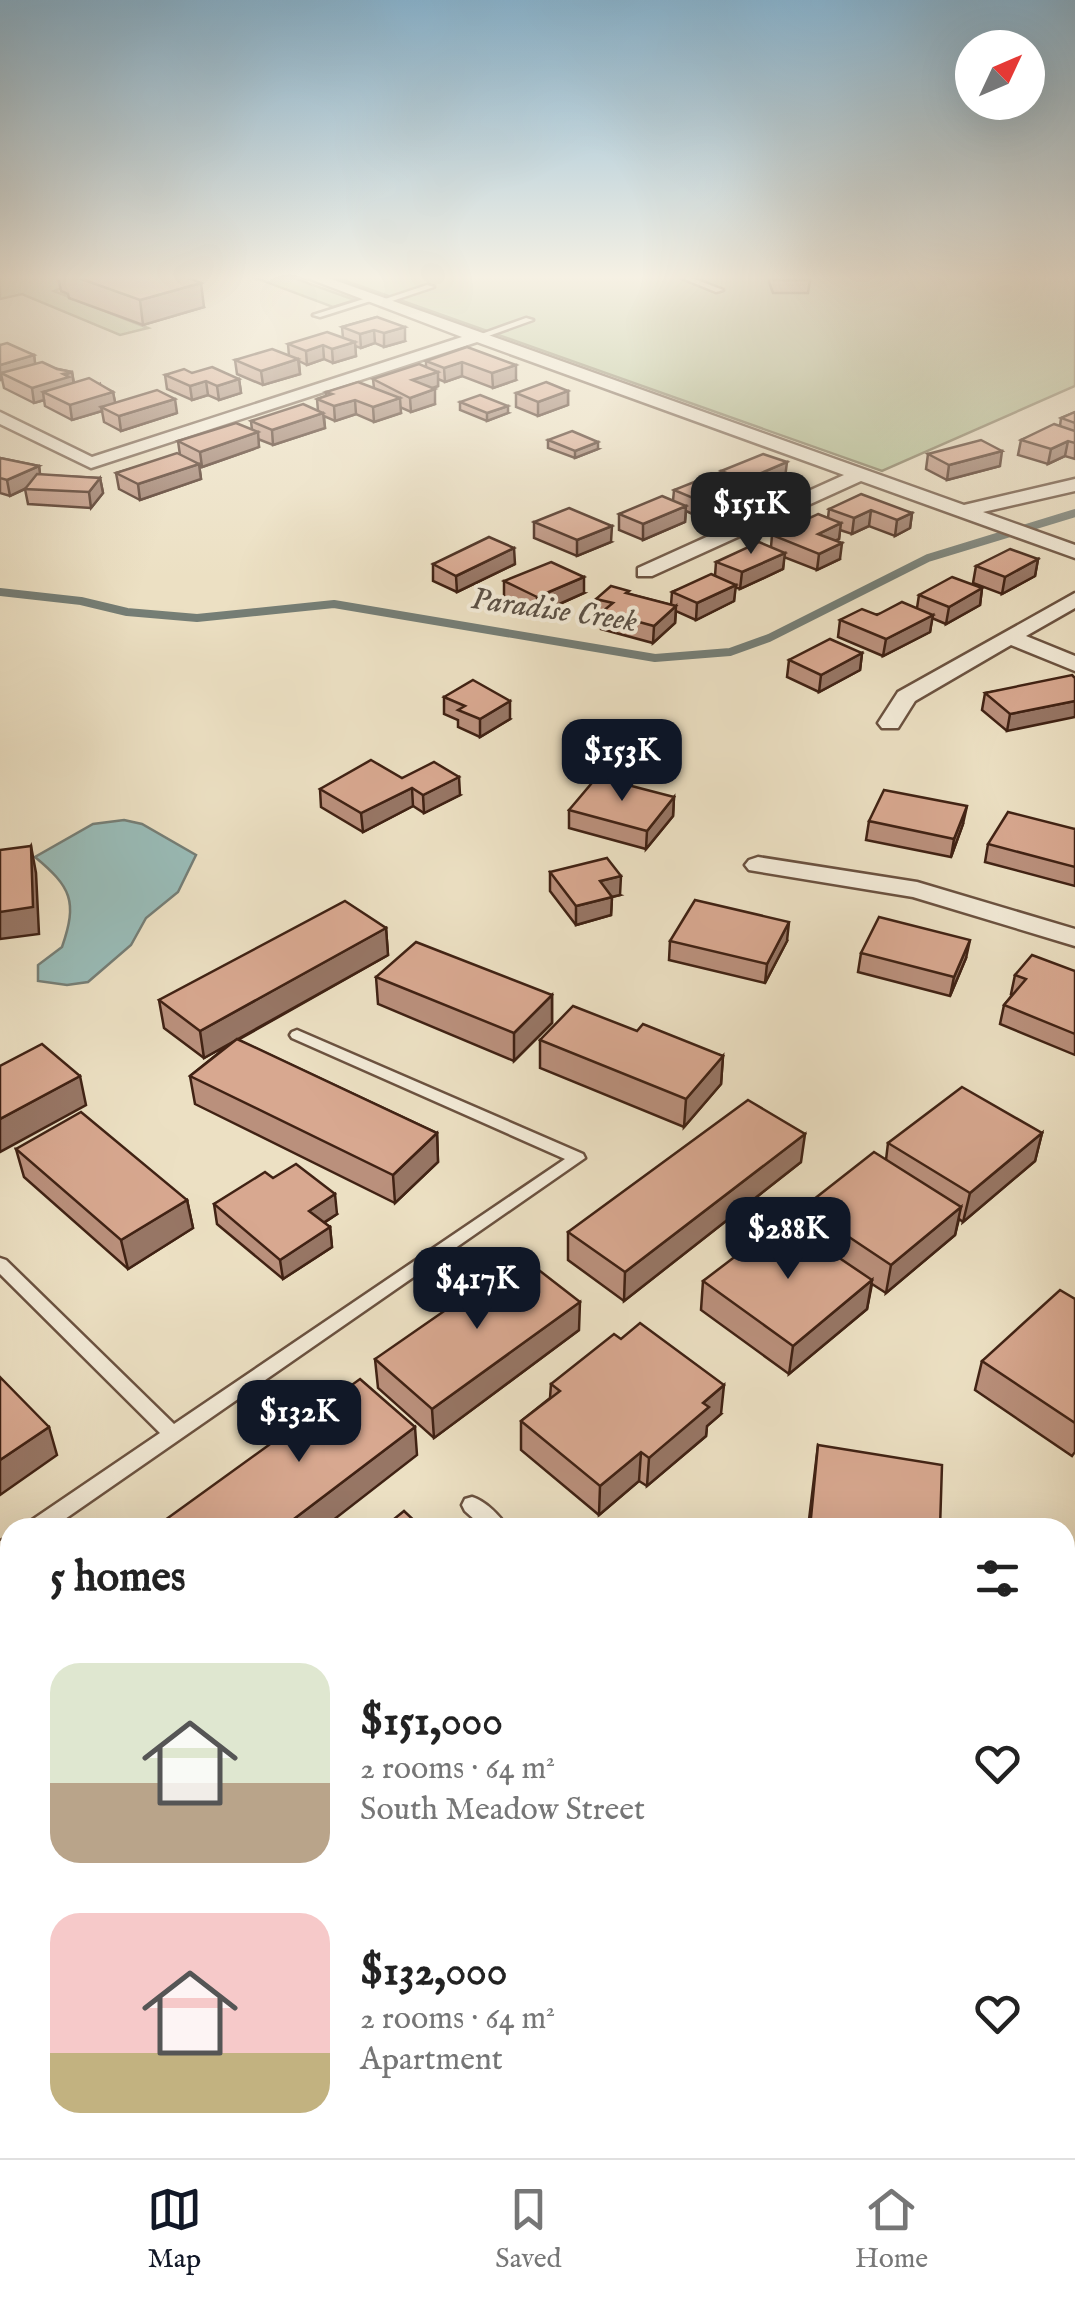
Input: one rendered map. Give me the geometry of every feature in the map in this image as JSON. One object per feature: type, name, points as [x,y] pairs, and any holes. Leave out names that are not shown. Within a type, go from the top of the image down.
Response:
[{"type":"street","points":[[0,417],[92,463],[356,377]]},
{"type":"street","points":[[589,377],[1075,552]]},
{"type":"street","points":[[645,572],[862,474]]},
{"type":"street","points":[[964,512],[1075,485]]},
{"type":"street","points":[[890,723],[906,697],[1075,599]]},
{"type":"street","points":[[1009,637],[1075,664]]},
{"type":"street","points":[[758,865],[917,890],[1075,938]]},
{"type":"lane","points":[[51,1518],[577,1158],[297,1034]]},
{"type":"lane","points":[[0,1264],[173,1434]]},
{"type":"lane","points":[[472,1505],[487,1518]]},
{"type":"green space","points":[[616,377],[1075,377],[1075,386],[882,471]]},
{"type":"water","points":[[124,820],[142,824],[196,855],[178,892],[146,918],[131,945],[88,982],[67,985],[38,981],[38,965],[62,947],[70,906],[57,877],[35,857],[93,824]]},
{"type":"building","points":[[9,377],[69,377],[32,388]]},
{"type":"building","points":[[169,377],[239,379],[217,386],[206,381],[190,386]]},
{"type":"building","points":[[423,377],[412,380],[435,389],[410,398],[373,379]]},
{"type":"building","points":[[89,378],[113,392],[70,405],[43,392]]},
{"type":"building","points":[[358,382],[400,398],[373,407],[355,400],[334,406],[317,399],[332,394],[326,392]]},
{"type":"building","points":[[546,382],[568,391],[538,402],[516,393]]},
{"type":"building","points":[[157,390],[175,399],[119,416],[101,407]]},
{"type":"building","points":[[480,395],[508,406],[487,413],[460,402]]},
{"type":"building","points":[[303,404],[323,413],[272,430],[251,421]]},
{"type":"building","points":[[1075,412],[1075,423],[1061,418]]},
{"type":"building","points":[[236,423],[258,432],[200,452],[178,441]]},
{"type":"building","points":[[1054,424],[1075,431],[1075,443],[1068,441],[1051,449],[1021,440]]},
{"type":"building","points":[[572,431],[598,442],[575,451],[548,440]]},
{"type":"building","points":[[981,440],[1002,451],[949,465],[928,454]]},
{"type":"building","points":[[177,453],[199,464],[138,484],[116,473]]},
{"type":"building","points":[[763,454],[787,462],[745,480],[721,471]]},
{"type":"building","points":[[0,458],[39,466],[7,480],[0,478]]},
{"type":"building","points":[[37,474],[100,478],[89,492],[25,489]]},
{"type":"building","points":[[709,476],[736,486],[700,501],[674,490]]},
{"type":"building","points":[[861,494],[912,513],[897,520],[871,510],[854,518],[829,509]]},
{"type":"building","points":[[662,496],[686,506],[643,524],[619,514]]},
{"type":"building","points":[[569,508],[612,526],[577,540],[534,522]]},
{"type":"building","points":[[818,514],[841,523],[818,534],[842,543],[819,554],[772,535]]},
{"type":"building","points":[[489,537],[514,548],[456,576],[433,564]]},
{"type":"building","points":[[759,542],[785,553],[742,572],[716,562]]},
{"type":"building","points":[[1010,549],[1038,559],[1005,577],[976,566]]},
{"type":"building","points":[[551,562],[584,577],[537,597],[504,581]]},
{"type":"building","points":[[711,574],[736,585],[697,603],[672,592]]},
{"type":"building","points":[[952,577],[982,588],[949,607],[919,595]]},
{"type":"building","points":[[611,586],[676,606],[654,626],[602,612],[613,603],[596,599]]},
{"type":"building","points":[[902,602],[933,615],[886,639],[840,620],[862,609],[877,615]]},
{"type":"building","points":[[830,639],[862,653],[821,675],[789,660]]},
{"type":"building","points":[[1072,675],[1075,701],[1010,714],[985,693]]},
{"type":"building","points":[[473,680],[510,701],[480,719],[458,710],[465,706],[444,697]]},
{"type":"building","points":[[371,760],[402,778],[434,762],[459,777],[423,795],[412,788],[361,813],[320,789]]},
{"type":"building","points":[[597,777],[674,797],[647,831],[569,810]]},
{"type":"building","points":[[884,790],[967,806],[954,839],[869,821]]},
{"type":"building","points":[[1008,812],[1075,829],[1075,867],[988,844]]},
{"type":"building","points":[[31,846],[33,907],[0,912],[0,850]]},
{"type":"building","points":[[607,858],[621,876],[600,881],[612,897],[576,906],[550,872]]},
{"type":"building","points":[[695,900],[789,922],[767,964],[670,941]]},
{"type":"building","points":[[345,901],[386,928],[200,1031],[159,1000]]},
{"type":"building","points":[[879,917],[970,940],[954,977],[861,953]]},
{"type":"building","points":[[416,942],[552,995],[514,1033],[376,977]]},
{"type":"building","points":[[1032,955],[1075,971],[1075,1034],[1004,1005],[1026,979],[1015,975]]},
{"type":"building","points":[[573,1006],[637,1031],[643,1024],[723,1056],[686,1099],[540,1040]]},
{"type":"building","points":[[237,1039],[437,1133],[393,1175],[190,1076]]},
{"type":"building","points":[[42,1044],[80,1076],[0,1119],[0,1066]]},
{"type":"building","points":[[962,1087],[1042,1133],[970,1193],[888,1143]]},
{"type":"building","points":[[748,1100],[805,1134],[625,1272],[568,1232]]},
{"type":"building","points":[[81,1112],[187,1200],[121,1240],[16,1149]]},
{"type":"building","points":[[874,1152],[961,1207],[891,1265],[804,1207]]},
{"type":"building","points":[[296,1164],[335,1194],[309,1211],[330,1227],[280,1260],[214,1204],[265,1172],[273,1178]]},
{"type":"building","points":[[783,1220],[872,1280],[793,1346],[703,1281]]},
{"type":"building","points":[[522,1257],[580,1302],[432,1409],[375,1359]]},
{"type":"building","points":[[1060,1290],[1075,1299],[1075,1423],[982,1361]]},
{"type":"building","points":[[640,1323],[724,1385],[703,1403],[709,1407],[649,1458],[641,1452],[600,1486],[521,1421],[560,1391],[551,1384],[614,1334],[621,1339]]},
{"type":"building","points":[[0,1377],[49,1427],[0,1460]]},
{"type":"building","points":[[360,1379],[415,1427],[295,1518],[168,1518]]},
{"type":"building","points":[[818,1445],[942,1465],[940,1518],[811,1518]]},
{"type":"waterway","name":"Paradise Creek","points":[[0,592],[81,601],[127,612],[197,618],[334,604],[655,658],[730,652],[769,638],[928,558],[1075,513]]}]
